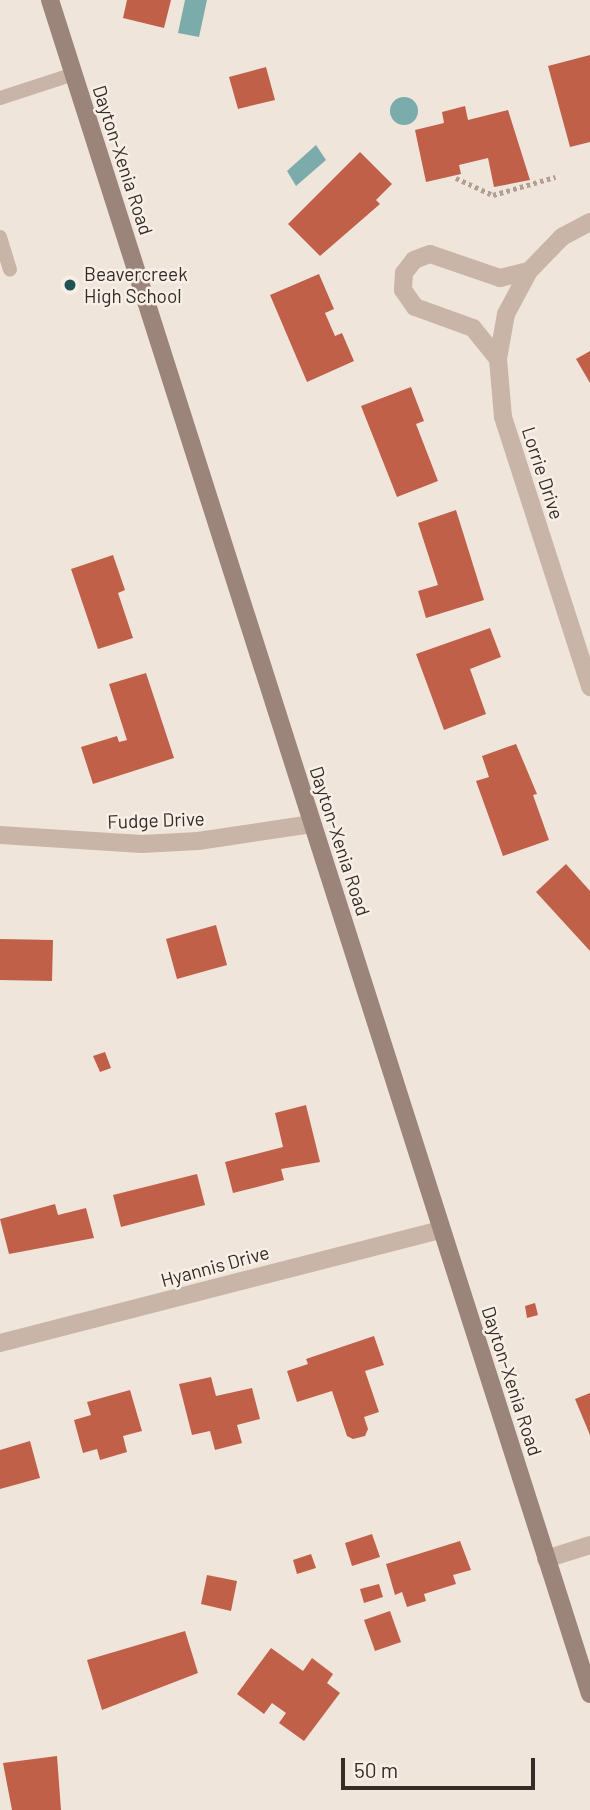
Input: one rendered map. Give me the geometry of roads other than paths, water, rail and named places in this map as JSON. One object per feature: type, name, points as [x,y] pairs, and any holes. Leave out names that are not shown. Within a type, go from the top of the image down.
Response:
[{"type":"main road","name":"Dayton-Xenia Road","points":[[50,0],[590,1694]]},
{"type":"street","name":"Lorrie Drive","points":[[590,222],[562,237],[528,271],[506,314],[498,359],[503,417],[590,687]]},
{"type":"street","points":[[498,359],[473,328],[415,307],[403,290],[404,273],[414,260],[430,254],[499,278],[528,271]]},
{"type":"street","name":"Fudge Drive","points":[[0,835],[142,844],[198,841],[312,824]]},
{"type":"street","name":"Hyannis Drive","points":[[0,1343],[441,1230]]},
{"type":"street","points":[[546,1559],[590,1545]]},
{"type":"lane","points":[[0,98],[74,74]]},
{"type":"lane","points":[[0,237],[10,270]]},
{"type":"water","points":[[185,0],[207,0],[199,37],[178,33]]},
{"type":"water","points":[[404,97],[414,101],[418,111],[414,121],[404,125],[394,121],[390,111],[394,101]]},
{"type":"water","points":[[316,145],[326,160],[296,186],[287,171]]},
{"type":"place","name":"Beavercreek High School","points":[[70,285]]}]
